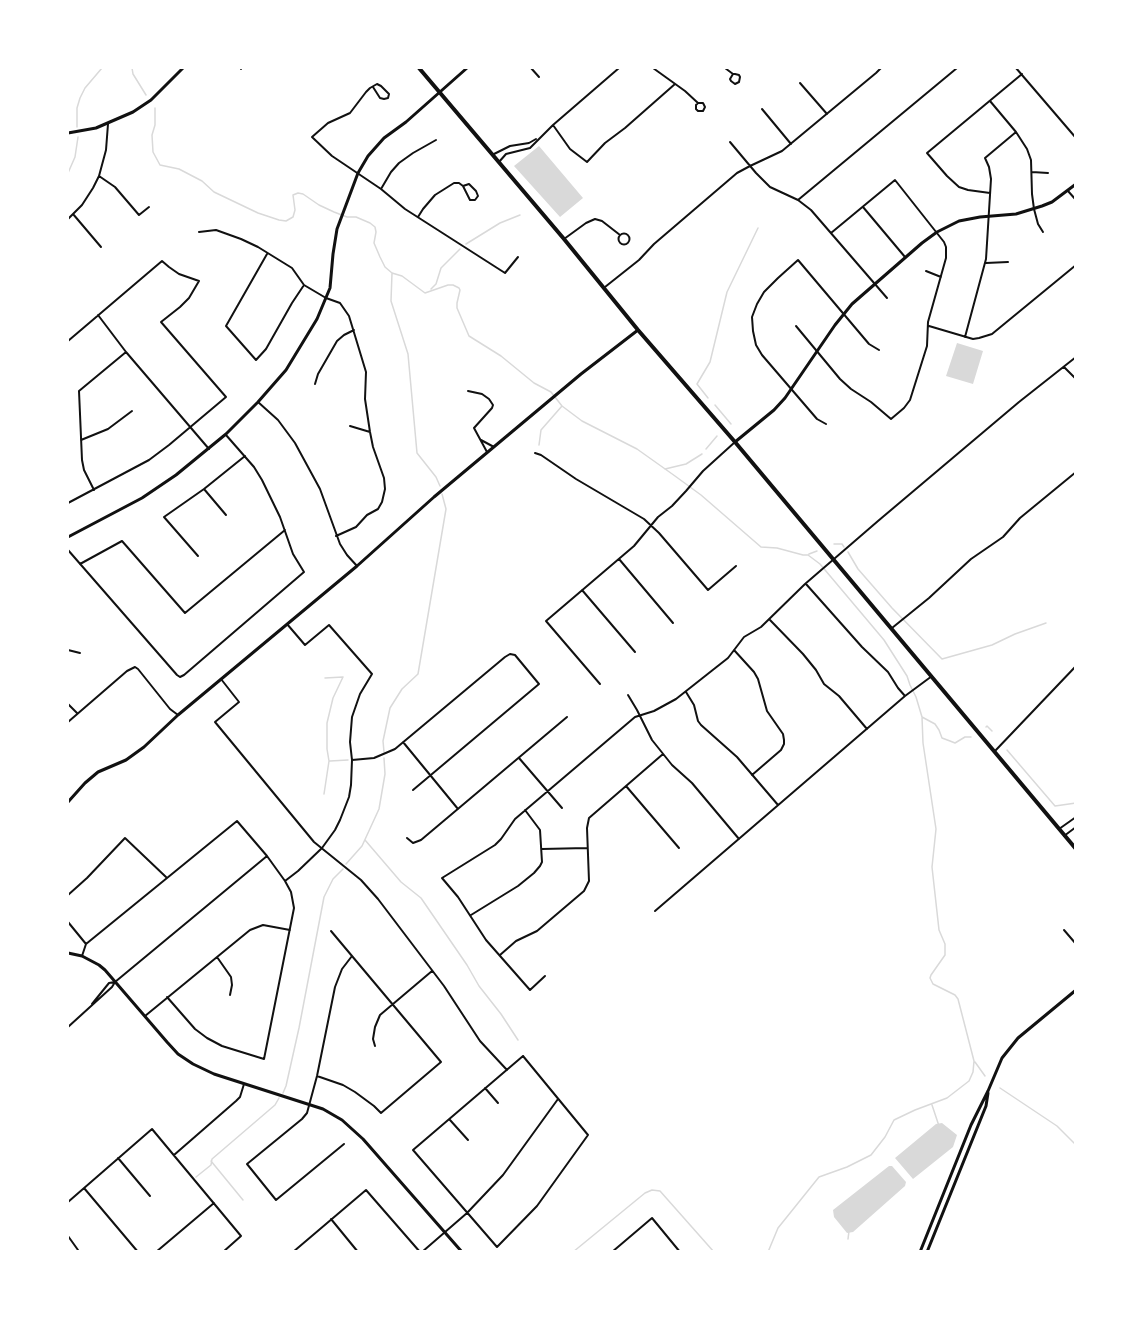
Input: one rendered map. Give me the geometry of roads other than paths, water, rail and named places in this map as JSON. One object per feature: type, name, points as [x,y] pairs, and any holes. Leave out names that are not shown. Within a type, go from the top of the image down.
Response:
[{"type":"main road","points":[[419,68],[1076,849]]},
{"type":"street","points":[[68,133],[108,124],[133,112],[151,100],[183,68]]},
{"type":"street","points":[[68,537],[159,487],[226,434],[290,366],[317,319],[330,288],[334,242],[358,173],[372,150],[384,138],[406,122],[467,68]]},
{"type":"street","points":[[531,68],[539,77]]},
{"type":"street","points":[[499,162],[506,154],[530,148],[619,68]]},
{"type":"street","points":[[653,68],[698,103]]},
{"type":"street","points":[[725,68],[733,75]]},
{"type":"street","points":[[604,288],[729,180],[750,166],[782,151],[880,68]]},
{"type":"street","points":[[798,200],[957,68]]},
{"type":"street","points":[[1016,68],[1076,138]]},
{"type":"street","points":[[990,193],[958,187],[927,153],[1022,74]]},
{"type":"street","points":[[800,83],[827,114]]},
{"type":"street","points":[[373,87],[380,98],[388,98],[389,94],[377,84],[366,92],[350,113],[328,123],[312,137],[332,156],[381,189],[405,209],[505,273],[518,257]]},
{"type":"street","points":[[553,125],[570,148],[588,162],[605,143],[675,84]]},
{"type":"street","points":[[989,100],[1028,149],[1031,160],[1034,209],[1043,232]]},
{"type":"street","points":[[762,109],[791,144]]},
{"type":"street","points":[[68,219],[87,198],[99,176],[106,150],[108,124]]},
{"type":"street","points":[[965,337],[986,263],[990,173],[985,158],[1016,132]]},
{"type":"street","points":[[493,155],[503,148],[529,143],[539,138]]},
{"type":"street","points":[[381,189],[399,163],[435,140]]},
{"type":"street","points":[[730,142],[770,187],[798,200],[811,210],[887,298]]},
{"type":"street","points":[[519,144],[519,150]]},
{"type":"street","points":[[1032,172],[1048,173]]},
{"type":"street","points":[[99,176],[115,187],[139,215],[149,207]]},
{"type":"street","points":[[796,326],[851,389],[891,419],[904,408],[913,394],[927,346],[930,311],[946,252],[944,242],[895,180],[831,233]]},
{"type":"street","points":[[418,217],[435,195],[454,183],[463,186],[470,200],[475,200],[478,196],[476,191],[469,184],[463,186]]},
{"type":"street","points":[[600,684],[546,621],[634,546],[703,471],[778,406],[852,304],[905,257],[937,232],[959,221],[1016,214],[1034,209],[1052,202],[1076,184]]},
{"type":"street","points":[[1068,191],[1076,200]]},
{"type":"street","points":[[863,207],[905,257]]},
{"type":"street","points":[[73,214],[101,247]]},
{"type":"street","points":[[564,239],[586,223],[596,219],[620,235]]},
{"type":"street","points":[[199,232],[210,230],[223,232],[241,239],[292,268],[304,285],[344,306],[349,316],[366,372],[365,399],[370,432],[385,489],[378,509],[367,515],[356,526],[336,536]]},
{"type":"street","points":[[267,254],[226,326],[256,360],[266,349],[304,285]]},
{"type":"street","points":[[826,424],[817,419],[759,350],[754,338],[752,317],[764,292],[798,260],[869,344],[879,350]]},
{"type":"street","points":[[68,341],[162,261],[179,274],[199,281],[189,298],[161,322],[226,397],[149,460],[68,503]]},
{"type":"street","points":[[986,263],[1008,262]]},
{"type":"street","points":[[927,326],[979,339],[992,334],[1076,265]]},
{"type":"street","points":[[926,272],[940,277]]},
{"type":"street","points":[[98,315],[126,352],[208,449]]},
{"type":"street","points":[[315,384],[318,374],[337,341],[344,334],[354,330]]},
{"type":"street","points":[[68,802],[98,772],[126,760],[144,747],[178,715],[357,566],[434,497],[562,389],[638,330]]},
{"type":"street","points":[[94,490],[84,470],[82,460],[79,391],[126,352]]},
{"type":"street","points":[[545,976],[530,990],[486,940],[458,897],[442,878],[495,845],[515,819],[630,721],[662,707],[686,692],[728,658],[744,637],[761,627],[805,584],[923,482],[1076,357]]},
{"type":"street","points":[[1064,367],[1076,380]]},
{"type":"street","points":[[468,390],[482,394],[493,405],[474,428],[488,452]]},
{"type":"street","points":[[258,402],[278,420],[304,458],[320,489],[336,536],[347,555],[357,566]]},
{"type":"street","points":[[81,440],[108,429],[132,411]]},
{"type":"street","points":[[350,426],[370,432]]},
{"type":"street","points":[[68,550],[180,677],[304,572],[293,554],[271,497],[254,467],[226,434]]},
{"type":"street","points":[[481,440],[494,447]]},
{"type":"street","points":[[535,453],[644,519],[708,590],[736,566]]},
{"type":"street","points":[[198,556],[164,517],[245,456]]},
{"type":"street","points":[[892,628],[971,559],[1003,537],[1020,518],[1076,472]]},
{"type":"street","points":[[204,489],[226,515]]},
{"type":"street","points":[[80,564],[122,541],[185,613],[285,530]]},
{"type":"street","points":[[619,559],[673,622]]},
{"type":"street","points":[[805,584],[888,672],[905,696]]},
{"type":"street","points":[[582,590],[635,652]]},
{"type":"street","points":[[769,619],[803,654],[824,684],[839,696],[867,729]]},
{"type":"street","points":[[285,881],[322,848],[335,830],[344,811],[351,785],[352,717],[360,694],[372,674],[330,625],[305,645],[287,624]]},
{"type":"street","points":[[68,650],[80,652]]},
{"type":"street","points":[[734,650],[754,672],[761,687],[767,711],[783,734],[784,740],[781,750],[752,775]]},
{"type":"street","points":[[352,760],[365,760],[395,749],[505,657],[512,654],[539,684],[413,790]]},
{"type":"street","points":[[994,752],[1076,666]]},
{"type":"street","points":[[68,722],[127,671],[135,667],[170,709],[178,715]]},
{"type":"street","points":[[655,911],[905,696],[932,676]]},
{"type":"street","points":[[221,679],[239,702],[215,722],[307,834],[367,886],[450,994],[480,1041],[507,1070]]},
{"type":"street","points":[[686,692],[694,705],[701,725],[732,752],[778,806]]},
{"type":"street","points":[[628,695],[652,740],[739,839]]},
{"type":"street","points":[[68,704],[77,713]]},
{"type":"street","points":[[407,838],[413,843],[422,840],[567,717]]},
{"type":"street","points":[[403,742],[458,809]]},
{"type":"street","points":[[500,955],[516,941],[537,931],[584,891],[589,881],[587,824],[589,818],[663,754]]},
{"type":"street","points":[[519,758],[562,808]]},
{"type":"street","points":[[626,786],[679,848]]},
{"type":"street","points":[[470,916],[518,886],[539,869],[542,862],[542,849],[539,827],[525,810]]},
{"type":"street","points":[[1059,829],[1076,818]]},
{"type":"street","points":[[82,956],[86,944],[237,821],[285,881],[291,892],[293,903],[291,930],[264,1059],[222,1046],[207,1038],[195,1029],[167,997]]},
{"type":"street","points":[[1064,836],[1076,827]]},
{"type":"street","points":[[68,895],[125,838],[167,878]]},
{"type":"street","points":[[542,849],[588,848]]},
{"type":"street","points":[[68,1027],[92,1004],[109,983],[115,982],[267,856]]},
{"type":"street","points":[[68,922],[86,944]]},
{"type":"street","points":[[145,1016],[243,935],[256,927],[267,926],[291,930]]},
{"type":"street","points":[[1064,930],[1076,944]]},
{"type":"street","points":[[317,1076],[355,1092],[381,1113],[441,1062],[331,931]]},
{"type":"street","points":[[68,953],[82,956],[99,965],[166,1042],[185,1059],[208,1072],[310,1104],[333,1115],[355,1130],[462,1251]]},
{"type":"street","points":[[344,1144],[276,1200],[247,1164],[307,1113],[335,987],[345,964],[352,956]]},
{"type":"street","points":[[217,957],[231,977],[230,994]]},
{"type":"street","points":[[375,1046],[373,1039],[376,1021],[380,1015],[432,971]]},
{"type":"street","points":[[920,1251],[971,1125],[1002,1058],[1012,1044],[1076,990]]},
{"type":"street","points":[[523,1056],[588,1135],[537,1206],[497,1247],[413,1150],[507,1070],[523,1056]]},
{"type":"street","points":[[174,1155],[240,1097],[244,1084]]},
{"type":"street","points":[[486,1088],[498,1103]]},
{"type":"street","points":[[927,1251],[986,1107],[988,1091]]},
{"type":"street","points":[[295,1251],[366,1190],[421,1251],[466,1213],[503,1175],[558,1099]]},
{"type":"street","points":[[449,1119],[468,1140]]},
{"type":"street","points":[[68,1202],[152,1130],[241,1236],[223,1251]]},
{"type":"street","points":[[118,1158],[150,1196]]},
{"type":"street","points":[[84,1188],[138,1251]]},
{"type":"street","points":[[156,1251],[214,1203]]},
{"type":"street","points":[[612,1251],[652,1218],[680,1251]]},
{"type":"street","points":[[331,1219],[358,1251]]},
{"type":"street","points":[[68,1236],[77,1251]]},
{"type":"street","points":[[617,1247],[621,1251]]},
{"type":"waterway","points":[[77,127],[77,108],[80,98],[85,88],[102,68]]},
{"type":"waterway","points":[[132,68],[133,74],[146,95]]},
{"type":"waterway","points":[[155,108],[153,152],[160,165],[179,169],[202,181],[214,192],[258,213],[279,220],[286,221],[293,217],[295,210],[293,195],[298,193],[334,212],[370,223],[375,227],[374,243],[380,257],[385,267],[392,273],[402,276],[425,293],[448,285],[459,288],[457,308],[469,336],[501,356],[534,383],[551,392],[562,406],[582,421],[637,449],[675,476],[701,495],[761,547],[808,555],[820,564],[884,640],[907,676],[922,717],[923,743],[936,829],[932,867],[939,930],[945,944],[945,955],[930,978],[933,984],[955,995],[958,999],[974,1061],[973,1072],[969,1081],[947,1098],[894,1120],[885,1137],[871,1155],[819,1177],[778,1228],[768,1252]]},
{"type":"waterway","points":[[68,173],[75,157],[78,137]]},
{"type":"waterway","points":[[466,244],[500,223],[520,215]]},
{"type":"waterway","points":[[708,398],[697,384],[710,362],[727,292],[758,228]]},
{"type":"waterway","points":[[431,289],[436,284],[441,268],[460,249]]},
{"type":"waterway","points":[[392,273],[391,301],[408,354],[417,453],[436,477],[440,486]]},
{"type":"waterway","points":[[715,405],[731,424]]},
{"type":"waterway","points":[[539,445],[541,430],[562,406]]},
{"type":"waterway","points":[[706,449],[717,436]]},
{"type":"waterway","points":[[665,469],[686,464],[702,454]]},
{"type":"waterway","points":[[384,752],[383,741],[390,708],[402,689],[418,674],[446,509],[442,494]]},
{"type":"waterway","points":[[834,544],[842,544],[844,547]]},
{"type":"waterway","points":[[809,554],[817,551]]},
{"type":"waterway","points":[[848,552],[858,569],[892,608],[942,659],[992,645],[1046,623]]},
{"type":"waterway","points":[[324,794],[329,761],[327,723],[333,698],[343,677],[325,678]]},
{"type":"waterway","points":[[922,717],[935,724],[942,738],[955,743],[965,737],[971,737]]},
{"type":"waterway","points":[[986,727],[992,731]]},
{"type":"waterway","points":[[1007,750],[1055,806],[1076,803]]},
{"type":"waterway","points":[[346,864],[362,846],[379,809],[385,774],[384,758]]},
{"type":"waterway","points":[[330,761],[348,760]]},
{"type":"waterway","points":[[365,840],[401,882],[421,898],[518,1040]]},
{"type":"waterway","points":[[283,1093],[299,1028],[324,897],[333,879],[343,869]]},
{"type":"waterway","points":[[975,1062],[985,1076]]},
{"type":"waterway","points":[[1000,1088],[1057,1126],[1076,1145]]},
{"type":"waterway","points":[[196,1177],[211,1165],[212,1159],[275,1105],[279,1098]]},
{"type":"waterway","points":[[932,1105],[939,1126]]},
{"type":"waterway","points":[[211,1161],[243,1200]]},
{"type":"waterway","points":[[573,1252],[645,1193],[652,1190],[660,1191],[714,1252]]},
{"type":"waterway","points":[[848,1239],[849,1231]]}]
